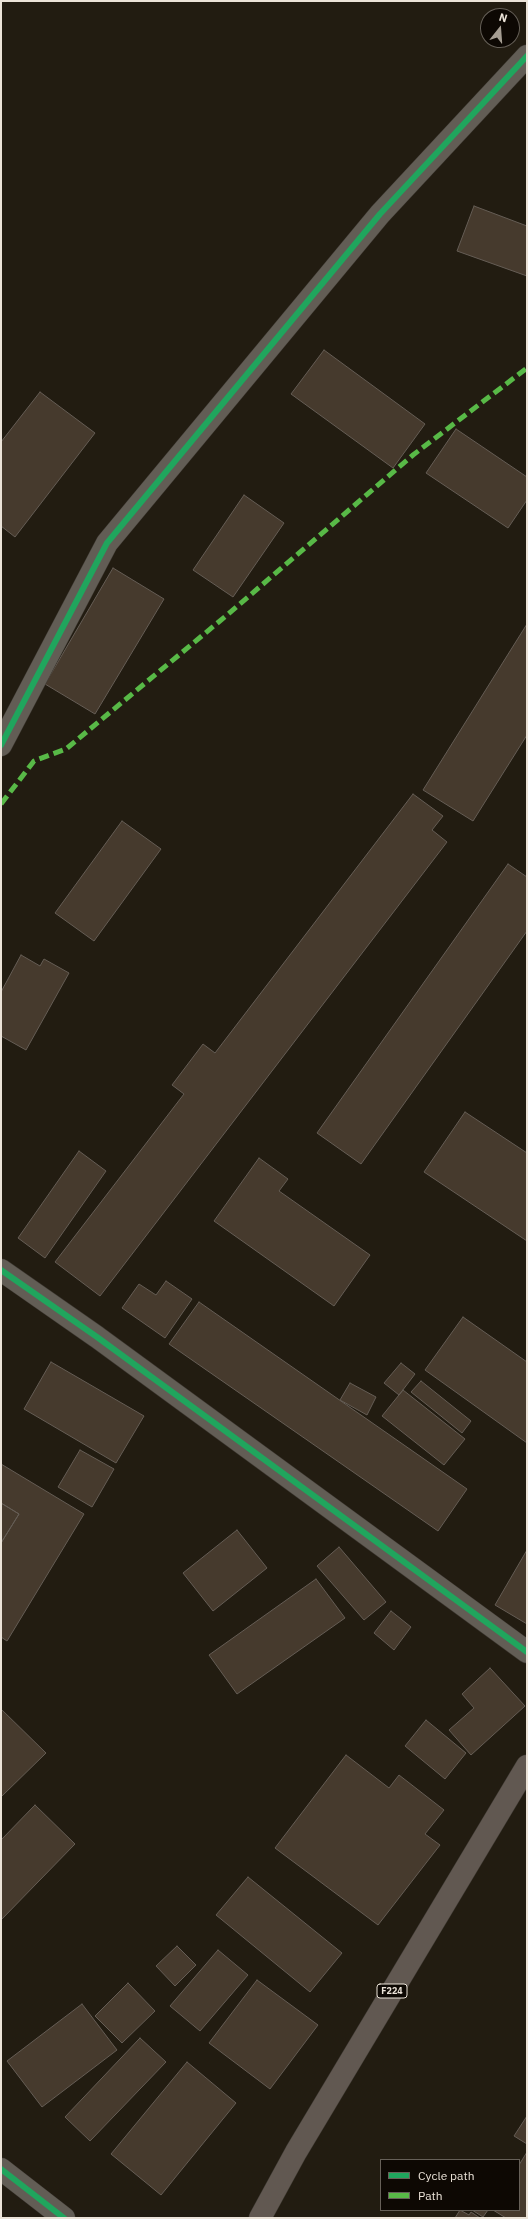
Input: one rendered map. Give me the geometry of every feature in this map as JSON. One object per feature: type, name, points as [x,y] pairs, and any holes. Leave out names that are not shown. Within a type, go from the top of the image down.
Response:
[{"type":"main road","name":"F224","points":[[260,2218],[296,2152],[527,1766]]},
{"type":"street","points":[[1,745],[107,543],[380,214],[527,56]]},
{"type":"street","points":[[1,1270],[110,1347],[527,1652]]},
{"type":"street","points":[[1,2169],[64,2218]]},
{"type":"building","points":[[474,206],[527,226],[527,276],[457,251]]},
{"type":"building","points":[[324,350],[425,424],[393,468],[291,394]]},
{"type":"building","points":[[40,392],[95,433],[15,537],[1,526],[1,442]]},
{"type":"building","points":[[456,429],[527,477],[527,500],[508,528],[426,473]]},
{"type":"building","points":[[244,495],[284,523],[233,597],[193,570]]},
{"type":"building","points":[[113,568],[164,599],[95,714],[45,684]]},
{"type":"building","points":[[527,624],[527,735],[473,821],[423,790]]},
{"type":"building","points":[[413,794],[443,816],[432,830],[447,842],[100,1296],[55,1262],[184,1094],[172,1085],[203,1044],[215,1053]]},
{"type":"building","points":[[122,821],[161,849],[94,941],[55,913]]},
{"type":"building","points":[[508,864],[527,877],[527,931],[361,1164],[317,1133]]},
{"type":"building","points":[[21,955],[40,966],[44,959],[69,973],[26,1050],[1,1036],[1,992]]},
{"type":"building","points":[[465,1112],[527,1153],[527,1241],[424,1172]]},
{"type":"building","points":[[79,1151],[106,1171],[45,1258],[18,1238]]},
{"type":"building","points":[[259,1158],[288,1179],[279,1191],[370,1255],[334,1306],[214,1221]]},
{"type":"building","points":[[166,1281],[192,1299],[165,1338],[122,1308],[139,1284],[156,1295]]},
{"type":"building","points":[[199,1302],[467,1489],[438,1531],[169,1344]]},
{"type":"building","points":[[463,1317],[527,1362],[527,1443],[425,1370]]},
{"type":"building","points":[[51,1362],[144,1416],[116,1463],[24,1409]]},
{"type":"building","points":[[401,1363],[415,1374],[399,1395],[384,1383]]},
{"type":"building","points":[[421,1381],[471,1421],[462,1433],[411,1392]]},
{"type":"building","points":[[350,1383],[376,1397],[367,1415],[340,1400]]},
{"type":"building","points":[[403,1390],[465,1439],[444,1465],[382,1416]]},
{"type":"building","points":[[80,1450],[114,1469],[92,1507],[58,1487]]},
{"type":"building","points":[[1,1464],[84,1514],[7,1641],[1,1637],[1,1543],[19,1514],[1,1503]]},
{"type":"building","points":[[1,1503],[19,1514],[1,1543]]},
{"type":"building","points":[[237,1530],[267,1568],[213,1611],[183,1573]]},
{"type":"building","points":[[339,1547],[386,1602],[364,1620],[317,1566]]},
{"type":"building","points":[[527,1550],[527,1624],[495,1605]]},
{"type":"building","points":[[316,1579],[345,1618],[237,1694],[209,1655]]},
{"type":"building","points":[[391,1611],[411,1627],[394,1650],[374,1633]]},
{"type":"building","points":[[490,1668],[525,1706],[471,1755],[449,1730],[474,1708],[462,1694]]},
{"type":"building","points":[[1,1709],[46,1753],[2,1796],[1,1795]]},
{"type":"building","points":[[426,1720],[466,1753],[445,1779],[405,1746]]},
{"type":"building","points":[[346,1755],[389,1788],[399,1775],[444,1810],[425,1834],[440,1845],[378,1925],[275,1848]]},
{"type":"building","points":[[35,1805],[75,1844],[1,1920],[1,1840]]},
{"type":"building","points":[[248,1877],[342,1953],[310,1992],[216,1915]]},
{"type":"building","points":[[177,1946],[196,1965],[175,1986],[156,1966]]},
{"type":"building","points":[[218,1950],[248,1975],[200,2031],[170,2006]]},
{"type":"building","points":[[257,1980],[318,2025],[270,2089],[209,2043]]},
{"type":"building","points":[[128,1983],[155,2011],[122,2043],[95,2016]]},
{"type":"building","points":[[82,2004],[117,2050],[42,2107],[7,2061]]},
{"type":"building","points":[[140,2038],[166,2062],[90,2141],[65,2117]]},
{"type":"building","points":[[187,2062],[236,2103],[161,2195],[111,2154]]},
{"type":"building","points":[[527,2116],[527,2144],[514,2136]]},
{"type":"building","points":[[527,2152],[527,2218],[506,2218],[495,2211],[520,2211],[520,2163]]},
{"type":"building","points":[[459,2211],[462,2211],[469,2215],[471,2212],[480,2218],[455,2218]]},
{"type":"building","points":[[474,2211],[487,2211],[483,2217]]},
{"type":"marked path","points":[[1,804],[34,761],[66,749],[227,615],[413,455],[527,368]]},
{"type":"cycle path","points":[[1,745],[107,543],[380,214],[527,56]]},
{"type":"cycle path","points":[[1,1270],[97,1337],[527,1652]]},
{"type":"cycle path","points":[[1,2169],[64,2218]]}]
